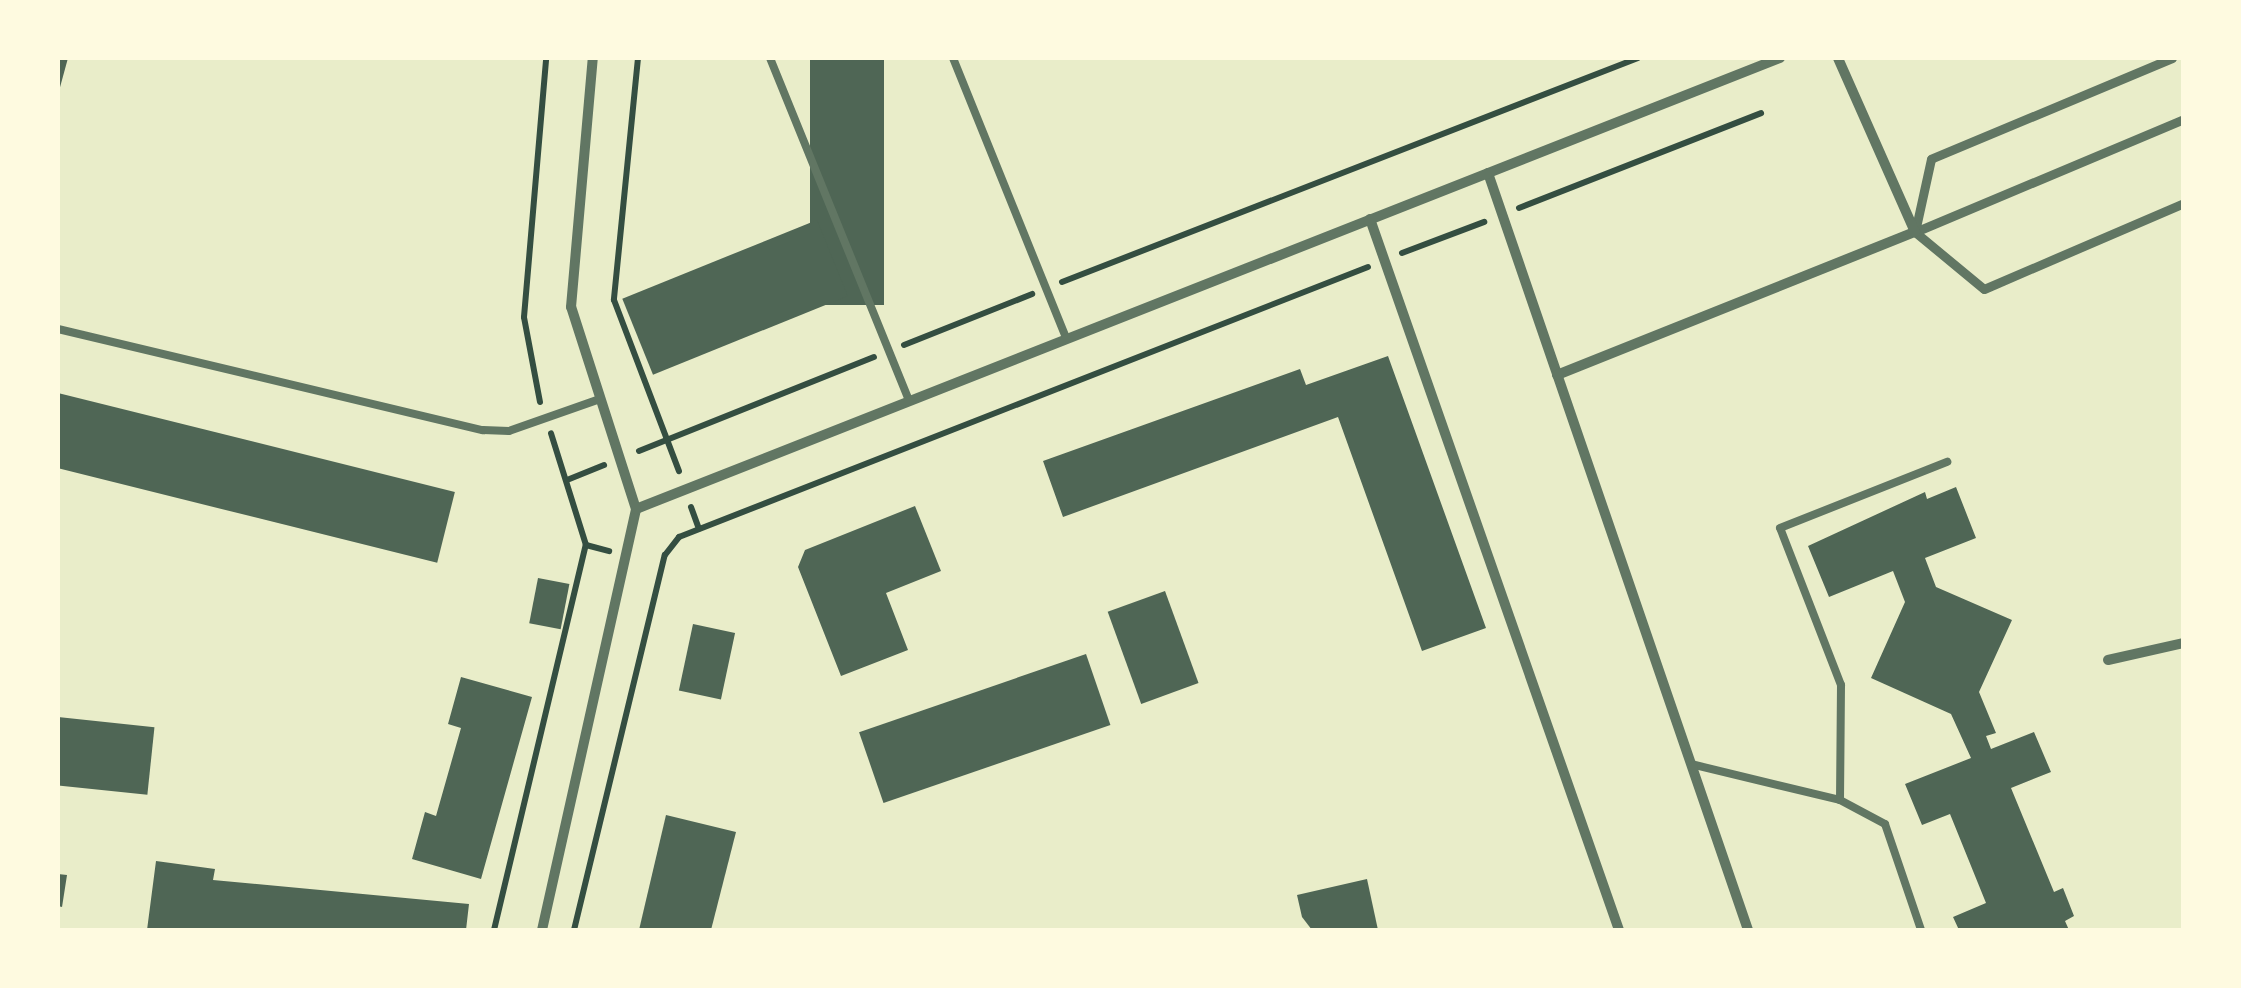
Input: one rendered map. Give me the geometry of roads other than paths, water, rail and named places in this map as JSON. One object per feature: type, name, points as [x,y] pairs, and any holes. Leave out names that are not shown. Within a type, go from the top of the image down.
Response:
[{"type":"street","points":[[542,930],[636,510],[571,307],[593,58]]},
{"type":"street","points":[[636,510],[1780,58]]},
{"type":"street","points":[[1838,58],[1915,232],[1984,289],[2184,203]]},
{"type":"street","points":[[1915,232],[1931,159],[2172,58]]},
{"type":"street","points":[[1557,374],[2184,120]]},
{"type":"street","points":[[1488,173],[1748,930]]},
{"type":"street","points":[[1370,220],[1619,930]]},
{"type":"street","points":[[2108,660],[2184,643]]},
{"type":"lane","points":[[770,58],[909,400]]},
{"type":"lane","points":[[954,58],[1066,338]]},
{"type":"lane","points":[[58,329],[483,430],[509,431],[600,400]]},
{"type":"lane","points":[[1840,800],[1840,685],[1780,528],[1947,462]]},
{"type":"lane","points":[[1691,764],[1840,800],[1885,824],[1921,930]]}]
